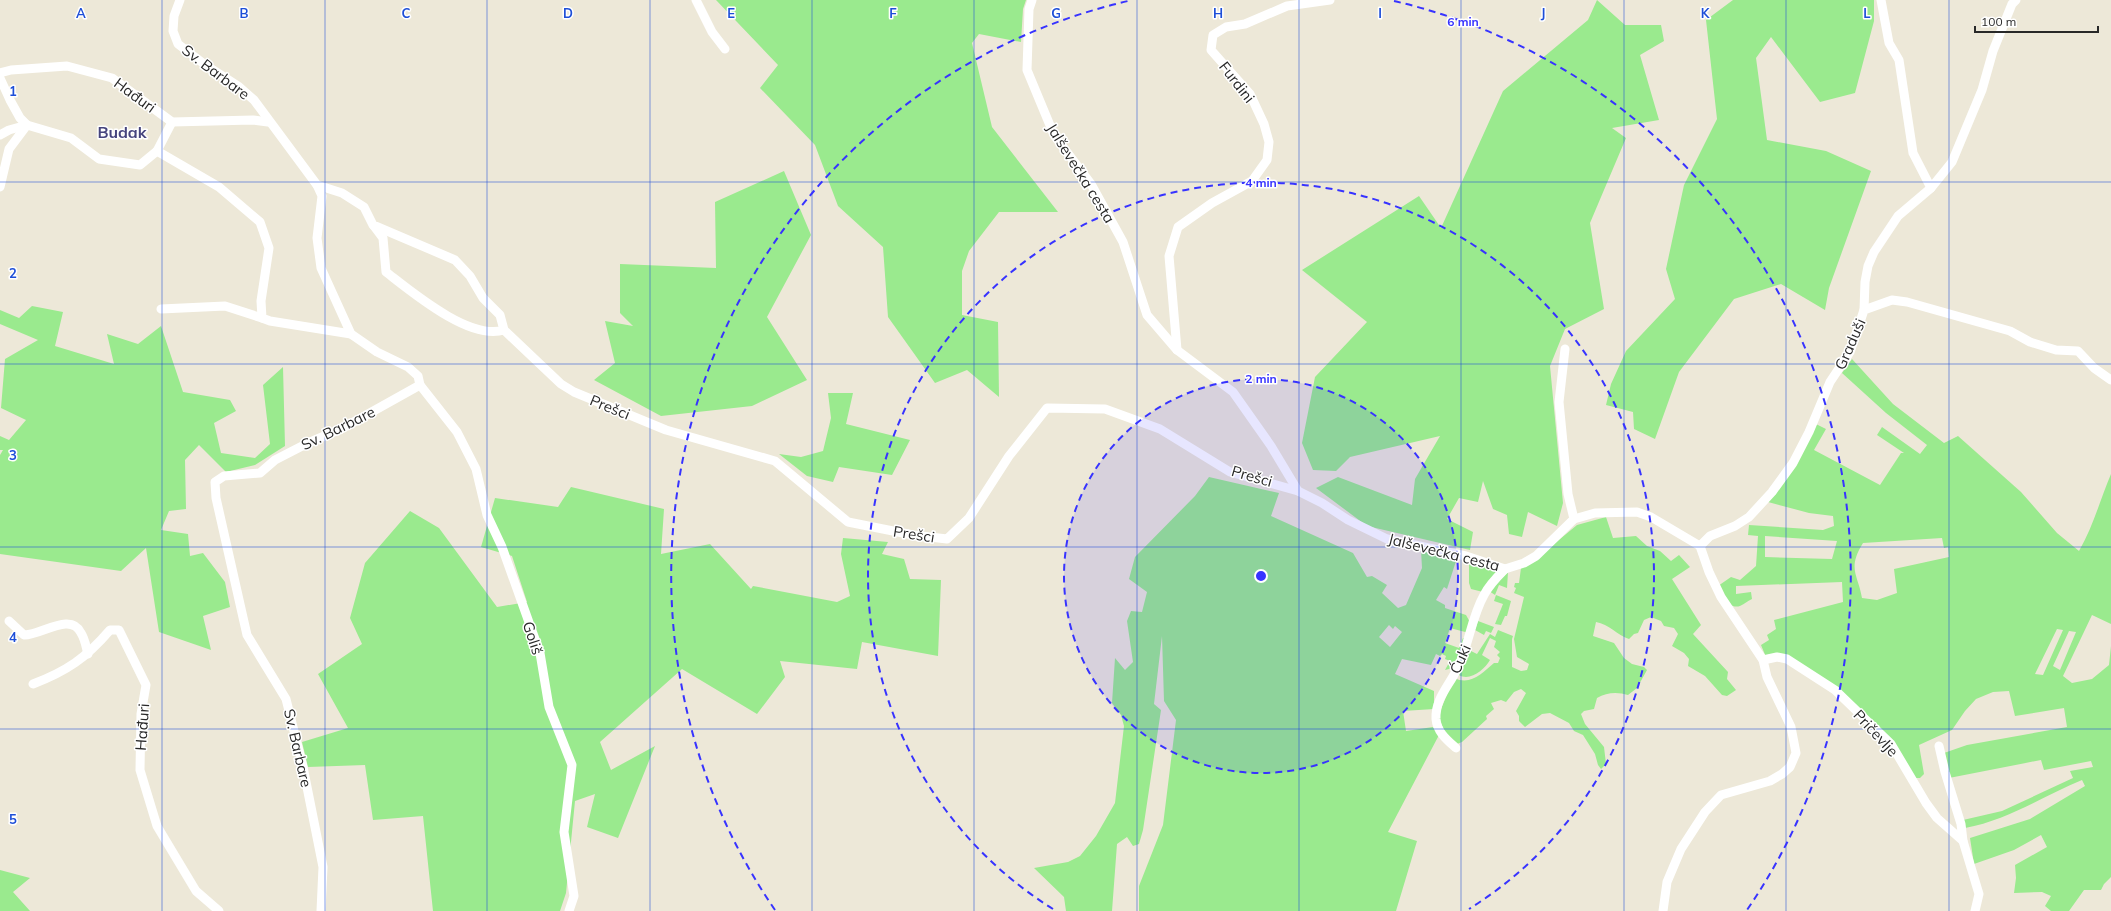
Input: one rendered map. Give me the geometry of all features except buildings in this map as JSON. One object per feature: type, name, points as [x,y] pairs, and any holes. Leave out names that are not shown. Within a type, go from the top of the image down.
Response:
[{"type":"street","name":"Sv. Barbare","points":[[180,0],[174,16],[173,31],[178,44],[204,64],[238,86],[254,100],[268,122],[317,185],[322,196],[317,238],[321,268],[351,334]]},
{"type":"street","points":[[696,0],[712,32],[725,49]]},
{"type":"street","name":"Jalševečka cesta","points":[[1032,0],[1029,9],[1027,70],[1054,135],[1091,184],[1123,242],[1147,315],[1177,350],[1233,392],[1271,446],[1298,491],[1322,503],[1348,520],[1387,538],[1466,556],[1504,569],[1519,565],[1536,556],[1574,519],[1595,513],[1637,512],[1651,517],[1700,546]]},
{"type":"street","name":"Furdini","points":[[1177,350],[1169,256],[1178,227],[1212,203],[1252,182],[1267,160],[1268,142],[1264,124],[1250,94],[1210,50],[1213,35],[1226,27],[1245,24],[1287,6],[1330,0]]},
{"type":"street","points":[[1881,0],[1889,43],[1899,60],[1913,153],[1931,188]]},
{"type":"street","points":[[1864,310],[1865,282],[1868,266],[1874,252],[1898,216],[1931,188],[1952,162],[1982,90],[1996,44],[2012,4],[2016,0]]},
{"type":"street","name":"Hađuri","points":[[0,73],[11,70],[67,66],[112,78],[172,122],[253,120],[268,122]]},
{"type":"street","points":[[0,78],[13,106],[27,125]]},
{"type":"street","points":[[0,135],[9,130],[27,125],[71,138],[99,158],[140,165],[157,151],[172,122]]},
{"type":"street","points":[[0,187],[9,149],[27,125]]},
{"type":"street","points":[[157,151],[219,187],[260,222],[269,248],[261,301],[262,318]]},
{"type":"street","points":[[317,185],[342,194],[364,207],[373,225],[383,238],[386,272],[441,313],[471,327],[495,333],[504,330]]},
{"type":"street","name":"Prešci","points":[[373,225],[455,260],[470,276],[483,298],[500,315],[504,330],[561,384],[574,392],[666,430],[775,461],[848,522],[947,539],[969,518],[1009,456],[1048,408],[1105,409],[1160,429],[1230,472],[1298,491]]},
{"type":"street","name":"Graduši","points":[[1700,546],[1710,536],[1735,526],[1749,517],[1772,492],[1793,463],[1809,432],[1830,382],[1850,352],[1864,310],[1892,300],[1907,302],[2010,331],[2030,342],[2056,350],[2078,351],[2094,368],[2111,380]]},
{"type":"street","points":[[161,309],[225,306],[270,321],[351,334],[377,352],[408,367],[418,376],[420,384]]},
{"type":"street","points":[[1565,349],[1559,402],[1568,494],[1574,519]]},
{"type":"street","name":"Sv. Barbare","points":[[321,911],[323,867],[288,707],[286,699],[247,635],[216,498],[215,482],[224,476],[260,473],[276,460],[308,443],[338,430],[420,384]]},
{"type":"street","name":"Goliš","points":[[420,384],[457,432],[476,469],[488,515],[502,547],[540,653],[549,707],[572,765],[564,832],[574,896],[569,911]]},
{"type":"street","points":[[1663,911],[1667,882],[1681,849],[1697,822],[1709,808],[1721,795],[1770,781],[1782,774],[1794,759],[1795,744],[1791,727],[1767,677],[1763,660],[1721,597],[1709,572],[1700,546]]},
{"type":"street","name":"Ćuki","points":[[1456,748],[1438,729],[1436,718],[1437,706],[1441,695],[1454,676],[1464,654],[1484,595],[1504,569]]},
{"type":"street","points":[[9,621],[24,635],[32,636],[53,626],[70,624],[77,627],[81,632],[88,654]]},
{"type":"street","name":"Hađuri","points":[[33,684],[60,673],[88,654],[110,630],[120,630],[146,685],[141,714],[140,770],[157,826],[196,891],[219,911]]},
{"type":"street","name":"Pričevlje","points":[[1763,660],[1777,657],[1787,660],[1835,690],[1891,744],[1926,803],[1938,818],[1963,841]]},
{"type":"street","points":[[1939,746],[1945,772],[1962,824],[1963,841],[1979,894],[1975,911]]},
{"type":"green space","points":[[716,0],[1026,0],[1023,9],[1021,42],[979,34],[972,43],[992,127],[1058,212],[999,212],[969,251],[962,271],[962,315],[998,322],[999,397],[967,370],[935,383],[888,317],[883,247],[838,206],[815,145],[760,88],[778,65]]},
{"type":"green space","points":[[1597,0],[1625,25],[1661,25],[1664,41],[1640,55],[1659,120],[1612,128],[1626,138],[1590,223],[1604,309],[1565,329],[1550,366],[1563,503],[1557,526],[1528,512],[1522,537],[1509,534],[1507,515],[1493,509],[1483,481],[1478,502],[1459,498],[1447,519],[1473,532],[1470,550],[1367,526],[1316,488],[1338,477],[1412,505],[1415,479],[1440,436],[1350,457],[1336,471],[1313,470],[1302,443],[1315,377],[1367,322],[1302,270],[1419,196],[1441,228],[1503,91],[1588,20]]},
{"type":"green space","points":[[1733,0],[1874,0],[1874,21],[1855,93],[1820,102],[1771,37],[1756,58],[1767,140],[1826,151],[1871,171],[1829,288],[1825,310],[1781,284],[1734,299],[1679,372],[1655,439],[1634,429],[1633,412],[1606,405],[1611,384],[1626,351],[1675,299],[1666,269],[1684,185],[1717,119],[1706,20]]},
{"type":"green space","points":[[784,171],[811,235],[767,317],[807,380],[752,406],[661,416],[594,380],[615,363],[605,321],[633,326],[620,313],[620,264],[716,268],[715,202]]},
{"type":"green space","points":[[32,306],[63,312],[55,346],[114,364],[107,334],[138,344],[161,326],[183,392],[230,400],[236,411],[214,423],[221,453],[255,458],[270,444],[263,385],[283,367],[285,446],[255,465],[226,472],[199,445],[185,460],[186,509],[169,511],[161,530],[188,534],[190,556],[203,553],[225,582],[230,607],[203,616],[211,650],[159,632],[146,548],[121,571],[0,554],[0,455],[3,450],[0,450],[0,436],[9,440],[26,420],[1,408],[5,359],[38,340],[0,324],[0,310],[19,318]]},
{"type":"green space","points":[[1852,359],[1893,404],[1944,443],[1958,436],[2021,492],[2057,533],[2079,551],[2092,523],[2111,474],[2111,624],[2092,615],[2063,676],[2072,683],[2092,679],[2109,665],[2111,646],[2111,877],[2104,884],[2101,890],[2084,890],[2069,911],[2051,911],[2045,906],[2051,896],[2042,892],[2014,893],[2016,878],[2015,865],[2047,847],[2041,835],[2014,850],[1974,864],[1970,838],[2030,819],[2085,786],[2082,780],[2011,814],[1965,828],[1963,820],[2002,811],[2073,778],[2070,771],[2093,767],[2091,761],[2044,770],[2041,760],[1949,778],[1944,753],[1967,745],[2067,727],[2064,708],[2015,716],[2009,691],[1993,692],[1976,699],[1965,711],[1952,730],[1919,745],[1924,774],[1920,778],[1914,778],[1895,744],[1794,661],[1766,657],[1761,645],[1769,640],[1767,635],[1776,629],[1774,620],[1843,602],[1842,582],[1736,586],[1736,594],[1751,592],[1752,599],[1736,607],[1732,606],[1726,600],[1718,586],[1731,577],[1740,580],[1756,566],[1758,536],[1748,535],[1749,525],[1823,530],[1834,526],[1833,516],[1809,513],[1768,502],[1816,424],[1826,429],[1814,450],[1880,485],[1901,453],[1904,453],[1877,435],[1882,427],[1920,454],[1927,445],[1886,413],[1842,373]],"holes":[[[1765,536],[1837,541],[1832,559],[1765,557]],[[1942,538],[1944,548],[1948,547],[1949,557],[1894,569],[1897,593],[1877,600],[1862,598],[1855,566],[1858,552],[1863,543]],[[2057,629],[2063,630],[2043,675],[2035,674]],[[2069,631],[2076,632],[2060,670],[2053,666]]]},
{"type":"green space","points":[[828,393],[853,393],[846,424],[910,440],[892,475],[839,467],[833,482],[807,476],[779,454],[801,457],[823,451],[831,418]]},
{"type":"green space","points":[[1209,477],[1279,493],[1271,516],[1353,553],[1367,577],[1372,576],[1387,585],[1382,593],[1398,608],[1406,605],[1422,568],[1421,550],[1457,558],[1447,589],[1444,587],[1436,600],[1445,605],[1445,608],[1466,615],[1471,624],[1469,633],[1450,628],[1445,643],[1459,648],[1463,638],[1466,639],[1453,668],[1445,670],[1450,661],[1445,659],[1446,656],[1442,654],[1440,656],[1436,654],[1431,665],[1402,659],[1395,674],[1434,691],[1434,709],[1403,711],[1406,731],[1433,727],[1439,735],[1388,832],[1417,841],[1396,911],[1139,911],[1139,886],[1163,825],[1176,720],[1164,701],[1162,636],[1154,704],[1161,710],[1143,830],[1139,844],[1133,846],[1127,837],[1117,844],[1112,911],[1066,911],[1064,897],[1034,868],[1068,862],[1080,856],[1096,836],[1115,803],[1124,726],[1121,715],[1112,703],[1115,658],[1125,670],[1133,662],[1127,621],[1131,611],[1142,612],[1147,592],[1129,579],[1135,557],[1195,496]],"holes":[[[1389,625],[1393,629],[1395,626],[1402,632],[1390,647],[1379,637]]]},
{"type":"green space","points":[[571,487],[664,509],[661,554],[710,544],[751,589],[753,586],[837,602],[850,596],[841,554],[843,538],[888,542],[882,554],[904,559],[910,579],[941,580],[938,656],[862,642],[857,669],[780,661],[785,677],[757,714],[682,669],[600,742],[611,770],[655,746],[618,838],[587,827],[595,794],[575,801],[566,893],[560,911],[433,911],[423,816],[373,820],[365,765],[308,767],[302,742],[348,728],[318,674],[362,644],[350,618],[365,563],[410,511],[439,528],[497,607],[527,602],[512,556],[481,547],[495,498],[558,507]]},
{"type":"green space","points":[[1606,517],[1613,538],[1636,536],[1647,546],[1660,551],[1671,561],[1679,555],[1690,567],[1672,579],[1701,625],[1693,634],[1728,672],[1727,679],[1736,690],[1727,696],[1722,695],[1705,676],[1688,666],[1689,659],[1684,653],[1672,646],[1678,634],[1674,628],[1664,626],[1661,621],[1651,617],[1644,620],[1638,633],[1634,634],[1629,639],[1605,625],[1596,622],[1593,636],[1614,643],[1624,658],[1632,664],[1644,667],[1647,670],[1637,688],[1628,695],[1612,693],[1601,696],[1597,698],[1594,709],[1584,711],[1581,714],[1585,724],[1604,747],[1606,764],[1601,769],[1598,765],[1595,754],[1583,735],[1574,731],[1569,723],[1550,713],[1542,714],[1525,727],[1519,721],[1519,716],[1516,711],[1526,693],[1521,689],[1514,692],[1506,702],[1501,700],[1491,703],[1494,709],[1486,716],[1487,719],[1462,742],[1457,744],[1447,738],[1438,716],[1454,678],[1466,680],[1476,677],[1494,663],[1498,663],[1500,658],[1497,655],[1500,652],[1494,647],[1496,641],[1490,638],[1482,655],[1490,660],[1488,664],[1477,674],[1463,677],[1459,675],[1467,649],[1477,654],[1490,634],[1495,637],[1498,630],[1513,636],[1512,667],[1521,671],[1527,670],[1529,664],[1517,657],[1514,639],[1524,597],[1514,593],[1516,588],[1514,587],[1515,583],[1519,583],[1521,568],[1577,525]]},
{"type":"green space","points":[[1469,561],[1499,569],[1483,592],[1471,589],[1469,583]]},
{"type":"green space","points":[[1508,572],[1507,588],[1499,585],[1495,595],[1489,591]]},
{"type":"green space","points":[[1496,595],[1511,601],[1507,616],[1505,616],[1501,625],[1495,624],[1503,604],[1494,601]]},
{"type":"green space","points":[[1478,621],[1494,627],[1491,633],[1486,631],[1484,635],[1475,630]]},
{"type":"green space","points":[[0,870],[30,878],[13,892],[30,911],[0,911]]},
{"type":"district","name":"Budak","points":[[122,132]]}]
